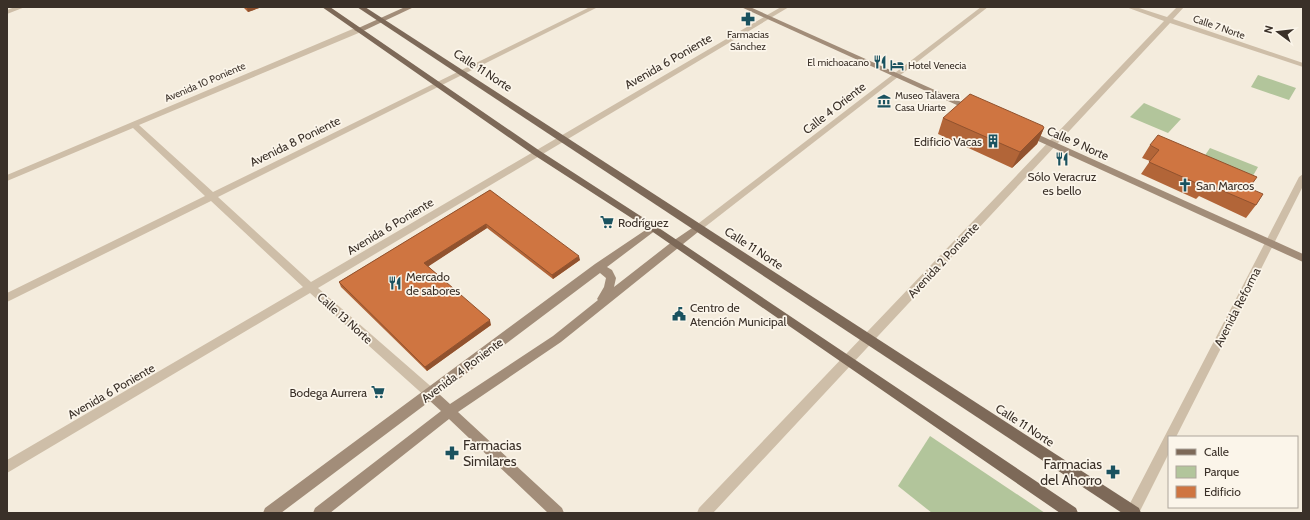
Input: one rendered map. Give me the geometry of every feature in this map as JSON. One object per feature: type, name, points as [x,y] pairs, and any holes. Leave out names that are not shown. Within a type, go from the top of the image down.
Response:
[{"type":"main road","points":[[325,7],[538,153],[676,243],[1071,513]]},
{"type":"main road","name":"Calle 11 Norte","points":[[360,7],[1132,513]]},
{"type":"main road","name":"Avenida 10 Poniente","points":[[358,30],[411,7]]},
{"type":"main road","points":[[744,7],[981,112]]},
{"type":"main road","name":"Calle 9 Norte","points":[[1017,128],[1303,258]]},
{"type":"main road","name":"Avenida 4 Poniente","points":[[270,513],[653,228]]},
{"type":"main road","points":[[320,513],[449,412],[557,339],[676,243],[698,228]]},
{"type":"main road","points":[[596,307],[611,282],[610,276],[599,267]]},
{"type":"main road","name":"Calle 13 Norte","points":[[430,394],[557,513]]},
{"type":"street","points":[[7,12],[22,7]]},
{"type":"street","name":"Avenida 8 Poniente","points":[[7,298],[595,7]]},
{"type":"street","name":"Avenida 6 Poniente","points":[[7,467],[786,7]]},
{"type":"street","name":"Calle 4 Oriente","points":[[698,228],[985,7]]},
{"type":"street","name":"Calle 7 Norte","points":[[1129,7],[1303,65]]},
{"type":"street","name":"Avenida 2 Poniente","points":[[704,513],[1182,7]]},
{"type":"street","name":"Avenida 10 Poniente","points":[[7,178],[358,30]]},
{"type":"street","name":"Calle 13 Norte","points":[[133,124],[311,288],[430,394]]},
{"type":"street","name":"Avenida Reforma","points":[[1171,436],[1303,177]]},
{"type":"street","points":[[1132,513],[1168,442]]},
{"type":"green space","points":[[1258,75],[1296,88],[1289,100],[1251,87]]},
{"type":"green space","points":[[1144,103],[1181,119],[1168,133],[1130,117]]},
{"type":"green space","points":[[1210,148],[1258,167],[1250,181],[1201,161]]},
{"type":"green space","points":[[930,436],[1045,513],[932,513],[898,486]]},
{"type":"building","points":[[970,94],[1043,126],[1044,128],[1020,152],[943,118]]},
{"type":"building","points":[[1158,135],[1257,177],[1249,188],[1263,194],[1256,205],[1207,184],[1205,187],[1149,162],[1159,150],[1150,145]]},
{"type":"building","name":"Mercado de sabores","points":[[490,190],[579,256],[552,275],[486,224],[424,263],[490,320],[425,367],[339,282]]},
{"type":"place","name":"Farmacias Sánchez","points":[[748,19]]},
{"type":"place","name":"El michoacano","points":[[880,62]]},
{"type":"place","name":"Hotel Venecia","points":[[897,65]]},
{"type":"place","name":"Museo Talavera Casa Uriarte","points":[[884,101]]},
{"type":"place","name":"Edificio Vacas","points":[[993,141]]},
{"type":"place","name":"Sólo Veracruz es bello","points":[[1062,159]]},
{"type":"place","name":"San Marcos","points":[[1185,185]]},
{"type":"place","name":"Rodríguez","points":[[607,222]]},
{"type":"place","name":"Mercado de sabores","points":[[395,283]]},
{"type":"place","name":"Centro de Atención Municipal","points":[[679,314]]},
{"type":"place","name":"Bodega Aurrera","points":[[378,392]]},
{"type":"place","name":"Farmacias Similares","points":[[452,453]]},
{"type":"place","name":"Farmacias del Ahorro","points":[[1113,472]]}]
